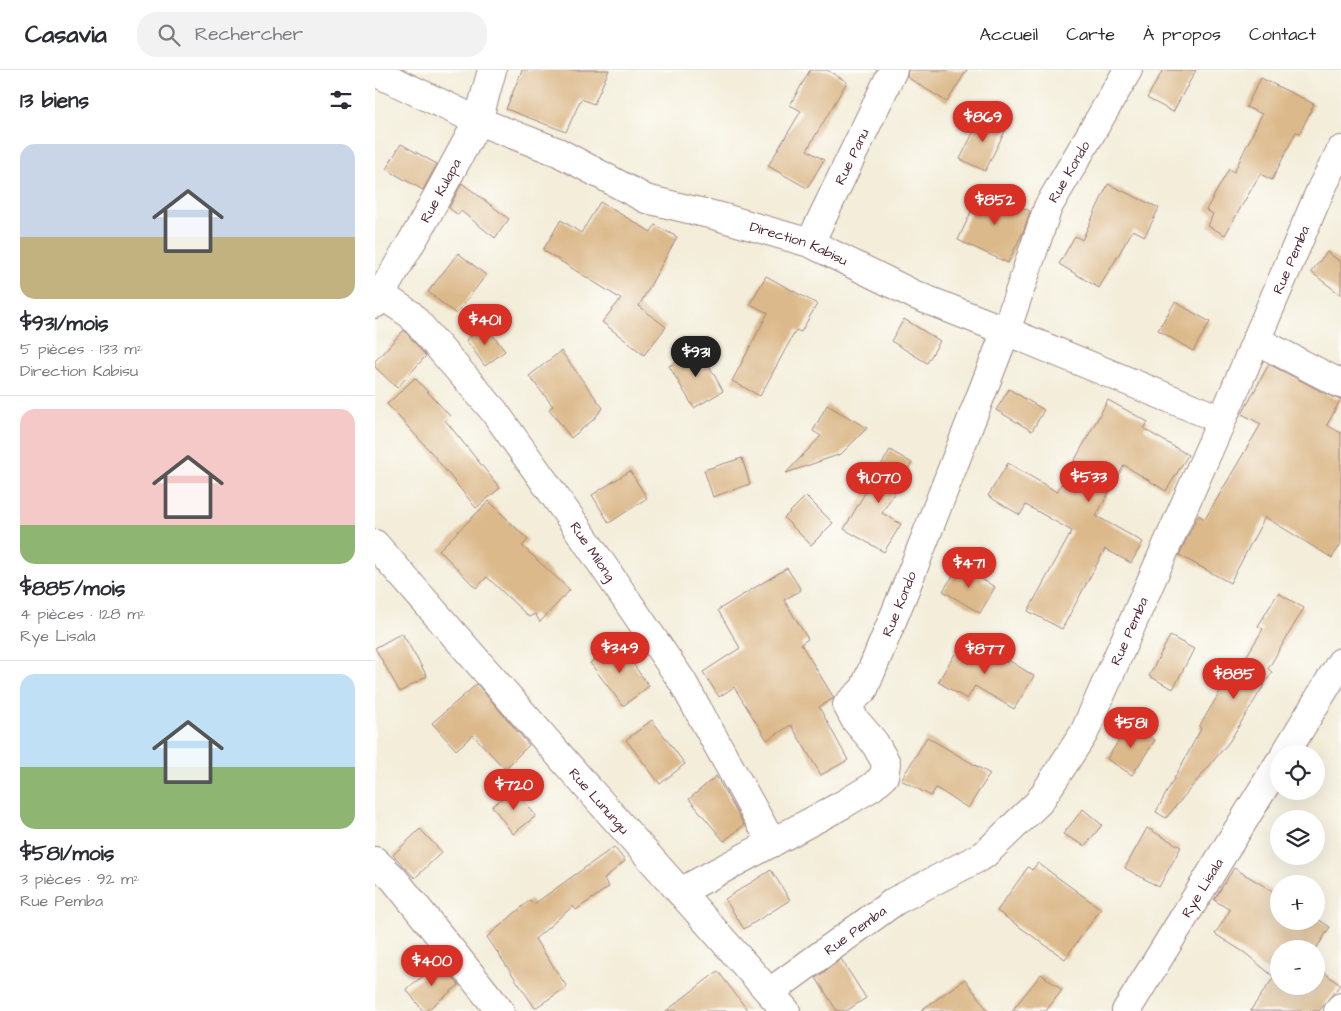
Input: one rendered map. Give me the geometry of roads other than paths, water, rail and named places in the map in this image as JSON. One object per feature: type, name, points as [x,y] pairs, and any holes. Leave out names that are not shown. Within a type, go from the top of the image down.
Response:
[{"type":"street","name":"Rue Kulapa","points":[[377,297],[478,121],[492,70]]},
{"type":"street","name":"Rue Panu","points":[[810,243],[893,70]]},
{"type":"street","name":"Rue Kondo","points":[[680,892],[842,805],[872,787],[884,776],[886,763],[874,742],[855,720],[847,705],[864,689],[1006,331],[1048,207],[1128,70]]},
{"type":"street","name":"Direction Kabisu","points":[[375,72],[478,121],[558,152],[646,199],[717,216],[810,243],[915,295],[1222,420]]},
{"type":"street","name":"Rue Pemba","points":[[778,1001],[895,901],[984,855],[1039,802],[1083,733],[1222,420],[1321,189],[1341,150]]},
{"type":"street","name":"Rue Milong","points":[[377,297],[410,314],[494,410],[682,681],[772,843]]},
{"type":"street","points":[[1256,340],[1341,384]]},
{"type":"street","name":"Rue Lunungu","points":[[375,544],[587,788],[778,1001]]},
{"type":"street","points":[[1290,745],[1341,662]]},
{"type":"street","name":"Rye Lisala","points":[[1126,1011],[1270,779]]},
{"type":"street","points":[[375,861],[394,878],[500,1011]]},
{"type":"street","points":[[1338,1011],[1341,1007]]}]
